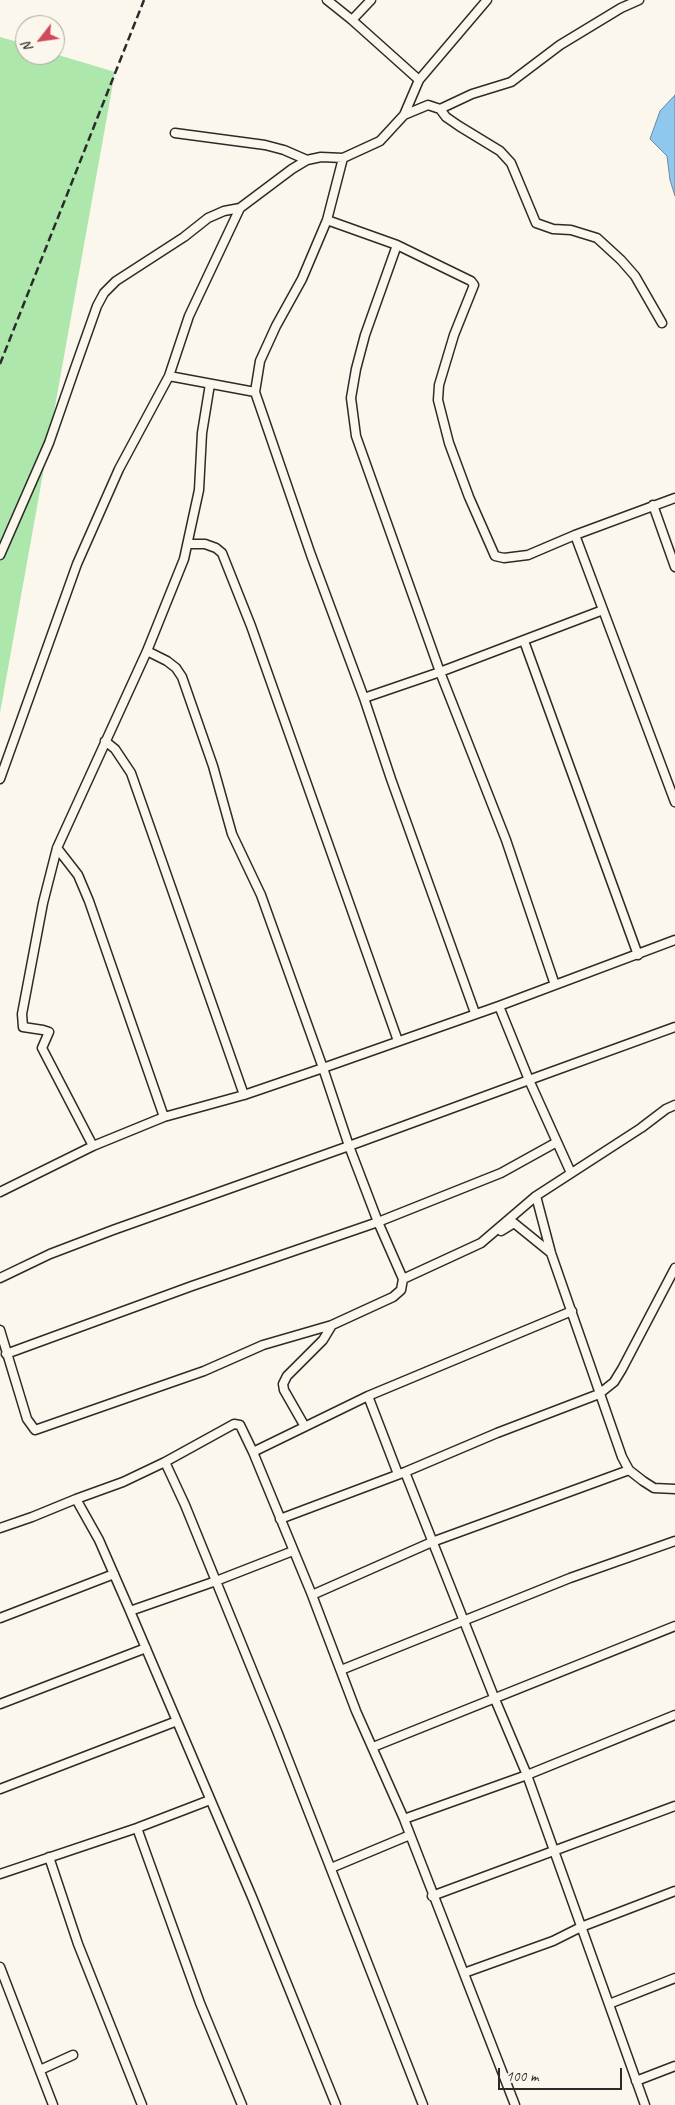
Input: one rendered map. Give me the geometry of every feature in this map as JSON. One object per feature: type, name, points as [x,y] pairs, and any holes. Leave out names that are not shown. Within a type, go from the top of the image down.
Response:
[{"type":"street","points":[[327,0],[419,80]]},
{"type":"street","points":[[352,20],[370,0]]},
{"type":"street","points":[[0,555],[50,443],[97,306],[104,293],[116,281],[184,237],[208,218],[224,211],[240,208],[307,160],[321,157],[343,158],[380,141],[404,115],[419,80],[487,0]]},
{"type":"street","points":[[440,109],[472,94],[511,82],[560,45],[621,8],[639,0]]},
{"type":"street","points":[[404,115],[428,105],[440,109],[452,121],[500,151],[511,163],[536,223],[553,229],[571,230],[597,238],[635,276],[662,323]]},
{"type":"street","points":[[175,133],[265,145],[284,150],[307,160]]},
{"type":"street","points":[[343,158],[326,220],[302,278],[276,326],[260,361],[255,392],[311,555],[364,698],[475,1013]]},
{"type":"street","points":[[0,779],[77,564],[119,469],[169,376],[189,316],[240,208]]},
{"type":"street","points":[[326,220],[396,245],[471,281],[474,285],[454,335],[441,377],[438,400],[449,444],[469,497],[495,556],[504,558],[528,556],[575,535],[675,498]]},
{"type":"street","points":[[396,245],[365,335],[352,398],[356,436],[440,672],[506,840],[555,985]]},
{"type":"street","points":[[169,376],[255,392]]},
{"type":"street","points":[[93,1146],[42,1048],[48,1032],[23,1027],[29,972],[57,848],[167,605],[188,544],[198,490],[202,433],[210,384]]},
{"type":"street","points":[[653,505],[675,567]]},
{"type":"street","points":[[575,535],[675,802]]},
{"type":"street","points":[[188,544],[205,544],[216,548],[222,553],[251,626],[398,1041]]},
{"type":"street","points":[[364,698],[440,672],[603,610]]},
{"type":"street","points":[[524,640],[638,955]]},
{"type":"street","points":[[0,1330],[27,1419],[35,1430],[204,1371],[263,1345],[332,1325],[393,1297],[402,1290],[403,1278],[378,1222],[349,1146],[261,895],[232,834],[213,766],[182,677],[176,668],[167,661],[147,651]]},
{"type":"street","points":[[105,740],[115,750],[131,773],[244,1095]]},
{"type":"street","points":[[57,848],[78,875],[89,901],[164,1117]]},
{"type":"street","points":[[0,1192],[93,1146],[164,1117],[244,1095],[323,1068],[499,1006],[675,940]]},
{"type":"street","points":[[499,1006],[529,1080],[571,1174]]},
{"type":"street","points":[[0,1278],[50,1254],[113,1230],[675,1027]]},
{"type":"street","points":[[481,1243],[536,1196],[641,1128],[666,1109],[675,1105]]},
{"type":"street","points":[[6,1354],[192,1286],[378,1222],[501,1173],[557,1142]]},
{"type":"street","points":[[536,1196],[551,1253],[615,1442],[630,1470],[654,1488],[675,1489]]},
{"type":"street","points":[[403,1278],[481,1243],[514,1223],[551,1253]]},
{"type":"street","points":[[280,1519],[402,1473],[497,1433],[599,1394],[614,1382],[622,1369],[675,1268]]},
{"type":"street","points":[[253,1452],[368,1396],[572,1311]]},
{"type":"street","points":[[304,1426],[284,1390],[283,1384],[287,1376],[323,1340],[332,1325]]},
{"type":"street","points":[[368,1396],[432,1542],[526,1775],[645,2105]]},
{"type":"street","points":[[0,1528],[123,1482],[234,1424],[240,1425],[312,1595],[356,1711],[404,1819],[432,1896],[515,2105]]},
{"type":"street","points":[[164,1462],[186,1505],[331,1868],[423,2105]]},
{"type":"street","points":[[312,1595],[432,1542],[630,1470]]},
{"type":"street","points":[[76,1498],[99,1540],[130,1610],[336,2105]]},
{"type":"street","points":[[341,1670],[570,1578],[675,1541]]},
{"type":"street","points":[[130,1610],[216,1581],[293,1551]]},
{"type":"street","points":[[0,1618],[114,1574]]},
{"type":"street","points":[[373,1747],[675,1626]]},
{"type":"street","points":[[0,1704],[146,1648]]},
{"type":"street","points":[[404,1819],[526,1775],[675,1715]]},
{"type":"street","points":[[0,1789],[177,1721]]},
{"type":"street","points":[[0,1874],[137,1828],[210,1800]]},
{"type":"street","points":[[432,1896],[675,1806]]},
{"type":"street","points":[[137,1828],[200,2003],[242,2105]]},
{"type":"street","points":[[331,1868],[410,1835]]},
{"type":"street","points":[[49,1857],[78,1944],[142,2105]]},
{"type":"street","points":[[464,1973],[553,1941],[581,1927],[675,1891]]},
{"type":"street","points":[[0,1967],[53,2105]]},
{"type":"street","points":[[609,2004],[675,1978]]},
{"type":"street","points":[[40,2070],[73,2055]]},
{"type":"street","points":[[636,2081],[675,2066]]},
{"type":"green space","points":[[0,37],[15,41],[15,65],[65,65],[65,57],[115,72],[0,713]]},
{"type":"water","points":[[675,95],[675,196],[670,180],[667,156],[650,139],[660,111]]},
{"type":"railway","points":[[0,364],[144,0]]}]
